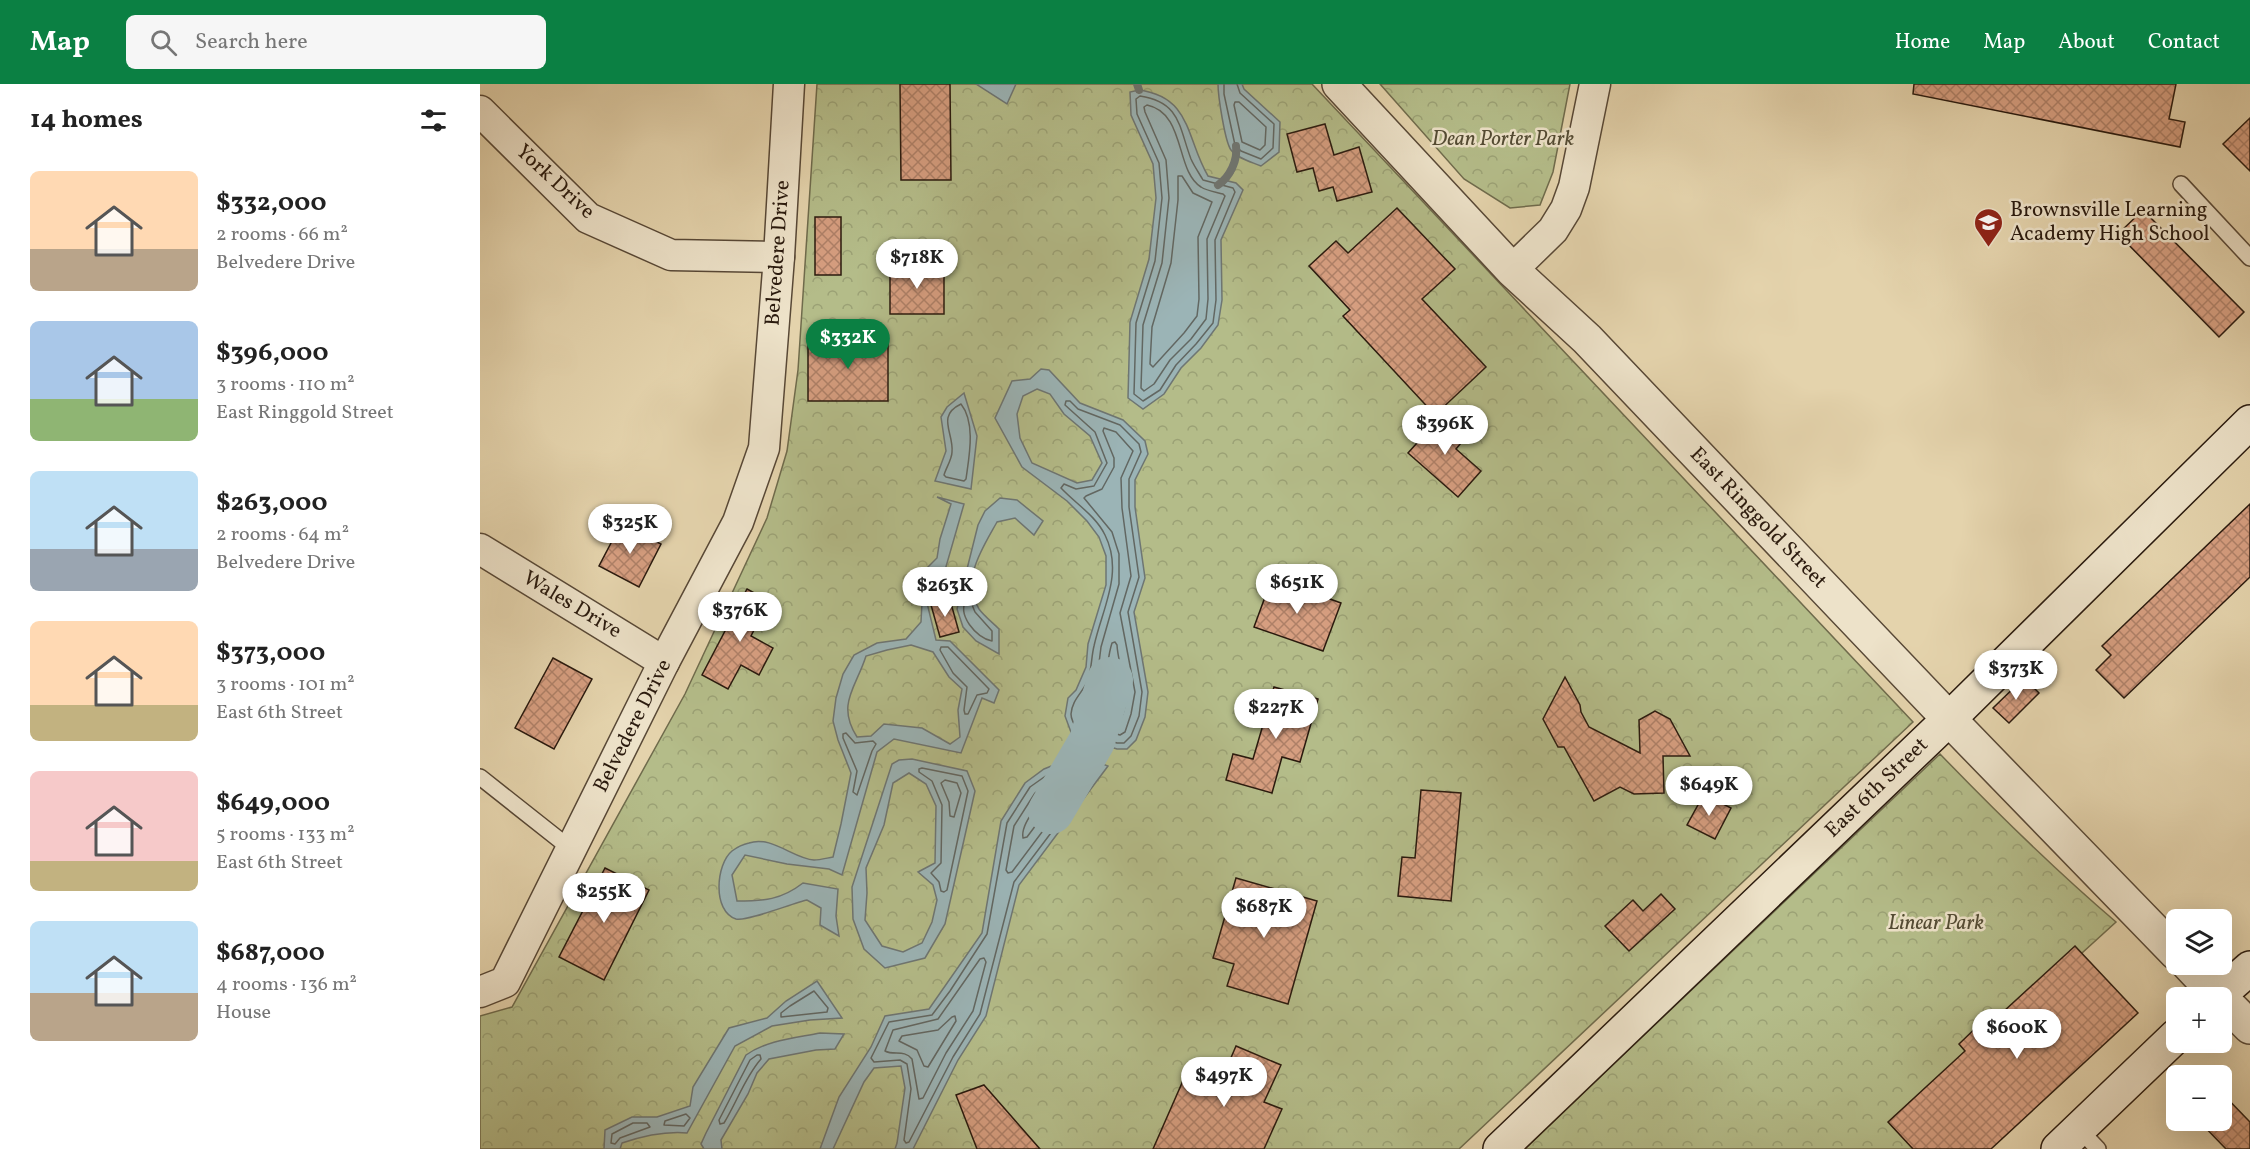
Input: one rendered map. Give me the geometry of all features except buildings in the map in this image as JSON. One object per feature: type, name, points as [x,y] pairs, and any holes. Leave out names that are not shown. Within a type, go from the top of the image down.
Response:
[{"type":"street","name":"Belvedere Drive","points":[[480,992],[505,982],[664,662],[738,522],[764,448],[779,257],[789,84]]},
{"type":"street","name":"East Ringgold Street","points":[[1339,84],[1512,270],[1587,339],[2166,943]]},
{"type":"street","points":[[1512,270],[1553,230],[1566,209],[1574,187],[1595,84]]},
{"type":"street","name":"York Drive","points":[[480,111],[588,218],[671,255],[779,257]]},
{"type":"street","name":"East 6th Street","points":[[1500,1149],[1949,719],[2250,422]]},
{"type":"street","name":"Wales Drive","points":[[480,549],[664,662]]},
{"type":"street","points":[[2230,987],[2250,968]]},
{"type":"street","points":[[2198,975],[2210,987]]},
{"type":"street","points":[[2232,1010],[2250,1027]]},
{"type":"street","points":[[2079,1142],[2166,1047]]},
{"type":"lane","points":[[2181,184],[2250,258]]},
{"type":"lane","points":[[480,777],[571,849]]},
{"type":"green space","points":[[817,84],[1312,84],[1913,722],[1459,1149],[480,1149],[480,1016],[512,1007],[685,694],[767,518],[787,451],[798,370]]},
{"type":"green space","name":"Dean Porter Park","points":[[1380,84],[1570,84],[1553,172],[1540,205],[1510,208],[1464,179]]},
{"type":"green space","name":"Linear Park","points":[[1940,754],[2070,882],[2116,922],[1892,1126],[1915,1149],[1524,1149]]},
{"type":"water","points":[[976,84],[1016,84],[1007,104]]},
{"type":"water","points":[[1218,84],[1242,84],[1244,89],[1280,122],[1279,152],[1261,166],[1241,158],[1231,150],[1224,129]]},
{"type":"water","points":[[1139,90],[1156,94],[1169,101],[1178,111],[1208,176],[1236,183],[1243,190],[1221,240],[1222,300],[1218,325],[1201,348],[1181,368],[1164,394],[1143,409],[1128,398],[1130,322],[1149,259],[1156,198],[1153,164],[1131,115],[1130,92]]},
{"type":"water","points":[[1041,369],[1049,370],[1080,403],[1123,420],[1145,441],[1148,454],[1135,480],[1135,507],[1145,578],[1134,612],[1148,692],[1145,717],[1136,740],[1127,749],[1117,749],[1072,735],[1065,716],[1068,698],[1076,690],[1086,667],[1088,644],[1106,585],[1106,556],[1099,537],[1087,521],[1067,501],[1022,467],[995,418],[1012,381],[1030,379]],"holes":[[[1037,389],[1050,394],[1064,414],[1090,436],[1102,463],[1092,480],[1077,483],[1032,463],[1020,438],[1017,414],[1023,396]]]},
{"type":"water","points":[[964,393],[977,436],[971,489],[935,481],[946,451],[941,417],[947,407]]},
{"type":"water","points":[[937,497],[964,504],[937,598],[927,603],[936,640],[950,641],[999,690],[994,703],[982,698],[961,753],[894,739],[877,752],[842,875],[829,869],[787,864],[745,855],[732,875],[737,901],[756,901],[780,896],[803,883],[838,889],[836,916],[839,936],[820,925],[821,908],[807,900],[759,915],[736,919],[723,907],[719,887],[723,866],[727,857],[734,850],[757,841],[766,842],[806,859],[833,857],[851,773],[833,721],[836,698],[843,674],[854,655],[877,643],[906,639],[921,622],[923,583],[920,575],[937,558],[940,539],[951,504]],"holes":[[[911,645],[933,652],[949,677],[962,689],[958,710],[960,737],[950,744],[922,728],[884,724],[871,736],[857,737],[848,715],[848,705],[866,656]]]},
{"type":"water","points":[[1000,498],[1017,500],[1043,521],[1034,535],[1015,518],[997,522],[976,564],[972,587],[974,598],[981,612],[999,629],[999,654],[976,641],[963,627],[957,609],[978,525],[985,511]]},
{"type":"water","points":[[1079,755],[1108,766],[1019,885],[986,1016],[958,1060],[913,1149],[895,1149],[905,1088],[901,1066],[874,1068],[864,1082],[833,1149],[820,1149],[839,1097],[871,1047],[885,1016],[929,1009],[982,933],[1001,821],[1025,783],[1044,769]]},
{"type":"water","points":[[912,759],[967,771],[975,791],[945,924],[925,958],[885,968],[864,949],[853,919],[852,887],[892,764],[899,760]],"holes":[[[909,773],[926,784],[936,806],[935,863],[918,872],[933,885],[937,900],[932,922],[922,943],[903,952],[882,946],[865,920],[866,868],[884,825],[893,783]]]},
{"type":"water","points":[[817,981],[842,1018],[772,1026],[735,1046],[687,1133],[638,1138],[622,1143],[620,1149],[604,1149],[605,1130],[632,1117],[657,1117],[690,1106],[693,1087],[729,1028],[767,1018],[786,1001]]},
{"type":"water","points":[[820,1033],[844,1034],[835,1049],[816,1050],[769,1059],[757,1073],[748,1094],[721,1140],[722,1149],[704,1149],[701,1144],[746,1055],[772,1043]]},
{"type":"waterway","points":[[1137,84],[1139,90]]},
{"type":"waterway","points":[[1218,185],[1232,168],[1236,157],[1236,146]]},
{"type":"waterway","points":[[1051,811],[1092,741],[1110,680]]},
{"type":"place","name":"Brownsville Learning Academy High School","points":[[1989,248]]}]
